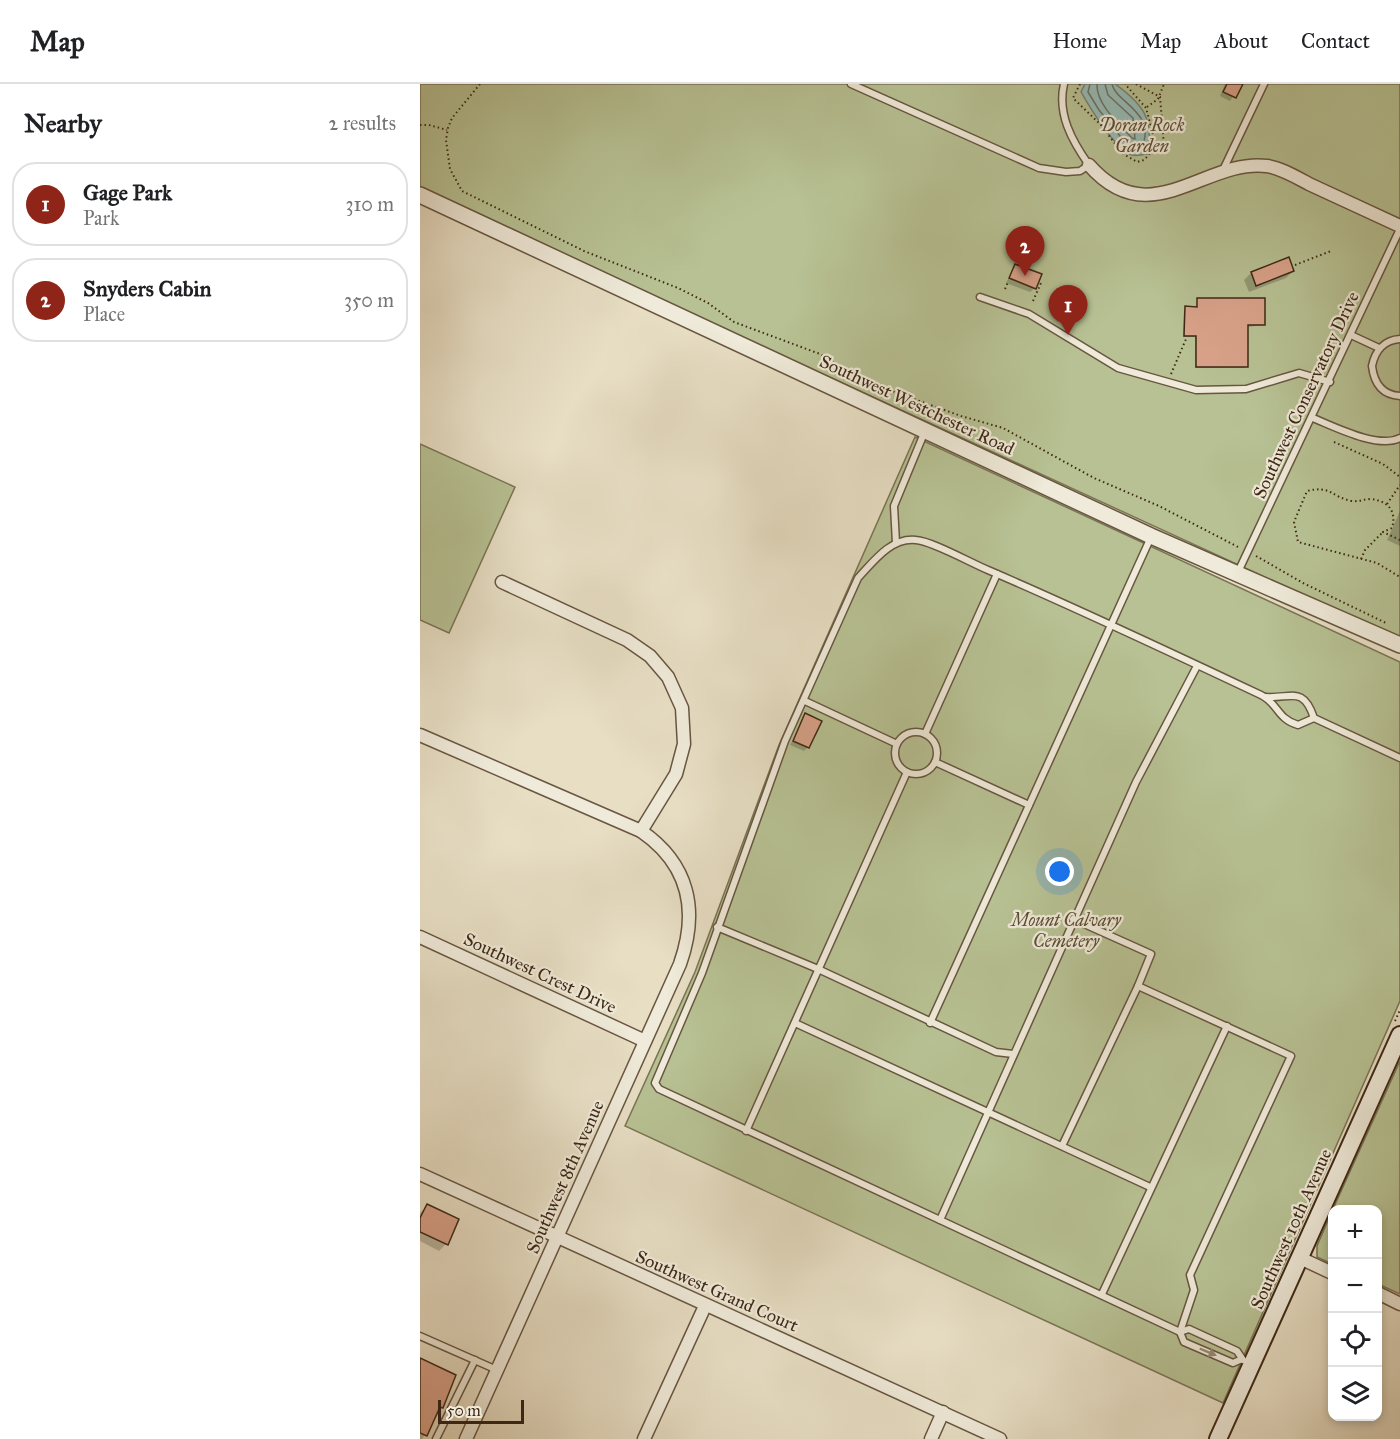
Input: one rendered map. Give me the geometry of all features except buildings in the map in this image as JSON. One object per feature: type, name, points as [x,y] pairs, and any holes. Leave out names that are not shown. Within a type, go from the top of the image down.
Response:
[{"type":"main road","name":"Southwest 10th Avenue","points":[[1218,1439],[1247,1361],[1299,1258],[1400,1035]]},
{"type":"street","points":[[1089,165],[1100,178],[1113,186],[1145,193],[1178,190],[1237,167],[1274,167],[1400,228]]},
{"type":"street","name":"Southwest Westchester Road","points":[[420,195],[1151,536],[1400,645]]},
{"type":"street","points":[[420,735],[641,831],[676,774],[684,744],[682,708],[668,677],[650,656],[627,640],[502,582]]},
{"type":"street","name":"Southwest 8th Avenue","points":[[466,1439],[680,964],[690,928],[687,894],[680,874],[666,853],[641,831]]},
{"type":"street","name":"Southwest Crest Drive","points":[[420,937],[645,1041]]},
{"type":"street","name":"Southwest Grand Court","points":[[420,1174],[1000,1439]]},
{"type":"street","points":[[1299,1258],[1328,1271]]},
{"type":"street","points":[[1382,1295],[1400,1304]]},
{"type":"street","points":[[644,1439],[705,1306]]},
{"type":"street","points":[[931,1439],[943,1412]]},
{"type":"lane","points":[[851,84],[1039,168],[1066,172],[1080,171],[1089,165],[1066,123],[1062,108],[1064,84]]},
{"type":"lane","points":[[1222,172],[1264,84]]},
{"type":"lane","name":"Southwest Conservatory Drive","points":[[1238,573],[1313,418],[1400,228]]},
{"type":"lane","points":[[980,297],[1029,314],[1118,368],[1196,390],[1246,389],[1299,373],[1329,382]]},
{"type":"lane","points":[[1351,335],[1380,348]]},
{"type":"lane","points":[[1400,339],[1386,342],[1380,348],[1371,366],[1373,376],[1384,392],[1400,396]]},
{"type":"lane","points":[[1313,418],[1359,437],[1394,441],[1400,438]]},
{"type":"lane","points":[[896,543],[894,506],[925,430]]},
{"type":"lane","points":[[930,1023],[1151,536]]},
{"type":"lane","points":[[1247,1361],[1237,1351],[1189,1329],[1180,1332],[746,1131],[658,1089],[655,1083],[702,973],[785,741],[805,701],[858,578],[876,558],[896,543],[917,540],[1264,696],[1287,722],[1298,725],[1314,718]]},
{"type":"lane","points":[[925,734],[997,574]]},
{"type":"lane","points":[[940,1220],[1073,919],[1153,746],[1169,724],[1197,666]]},
{"type":"lane","points":[[1264,696],[1292,694],[1304,698],[1310,705],[1314,718],[1400,758]]},
{"type":"lane","points":[[805,701],[897,744]]},
{"type":"lane","points":[[909,733],[925,734],[936,746],[935,762],[923,773],[907,772],[896,760],[897,744],[909,733]]},
{"type":"lane","points":[[935,762],[1029,805]]},
{"type":"lane","points":[[746,1131],[907,772]]},
{"type":"lane","points":[[1062,1146],[1138,986],[1150,954],[1073,919]]},
{"type":"lane","points":[[717,927],[818,969],[996,1052],[1013,1054]]},
{"type":"lane","points":[[1138,986],[1291,1056],[1190,1275],[1194,1290],[1180,1332],[1184,1342],[1233,1363],[1247,1361]]},
{"type":"lane","points":[[795,1023],[1150,1187]]},
{"type":"lane","points":[[1102,1294],[1227,1026]]},
{"type":"lane","points":[[420,1335],[497,1370]]},
{"type":"lane","points":[[436,1439],[475,1360]]},
{"type":"path","points":[[480,84],[452,118],[447,130],[450,169],[462,191],[602,259],[678,288],[708,303],[734,322],[820,354],[855,378],[961,416],[1003,428],[1094,478],[1159,506],[1303,583],[1393,626]]},
{"type":"path","points":[[1080,84],[1073,98],[1101,125],[1122,153],[1137,162],[1150,154],[1155,145],[1146,108],[1125,84]]},
{"type":"path","points":[[1136,84],[1160,96]]},
{"type":"path","points":[[1164,84],[1160,96],[1164,146]]},
{"type":"path","points":[[1146,108],[1160,96]]},
{"type":"path","points":[[420,125],[447,130]]},
{"type":"path","points":[[1295,265],[1331,252]]},
{"type":"path","points":[[1005,289],[1008,282]]},
{"type":"path","points":[[1033,301],[1041,283]]},
{"type":"path","points":[[1169,382],[1186,339]]},
{"type":"path","points":[[1334,442],[1383,464],[1400,477]]},
{"type":"path","points":[[1387,504],[1400,485]]},
{"type":"path","points":[[1361,559],[1365,550],[1383,532],[1392,528],[1394,512],[1387,504],[1371,499],[1353,501],[1321,488],[1307,491],[1294,522],[1298,542],[1361,559],[1377,563],[1400,577]]},
{"type":"path","points":[[1383,532],[1400,540]]},
{"type":"green space","name":"Doran Rock Garden","points":[[420,84],[1400,84],[1400,639],[420,189]]},
{"type":"green space","name":"Mount Calvary Cemetery","points":[[915,437],[1400,662],[1400,1001],[1223,1403],[625,1126],[695,972],[779,745]]},
{"type":"green space","points":[[420,444],[515,487],[449,633],[420,620]]},
{"type":"green space","points":[[1400,1061],[1400,1294],[1382,1286],[1382,1205],[1335,1205]]},
{"type":"green space","points":[[1328,1220],[1328,1262],[1317,1257],[1317,1246]]},
{"type":"water","points":[[1085,84],[1115,84],[1140,106],[1148,122],[1147,154],[1132,155],[1118,145],[1081,92]]},
{"type":"place","name":"Snyders Cabin","points":[[1025,276]]},
{"type":"place","name":"Gage Park","points":[[1068,335]]}]
